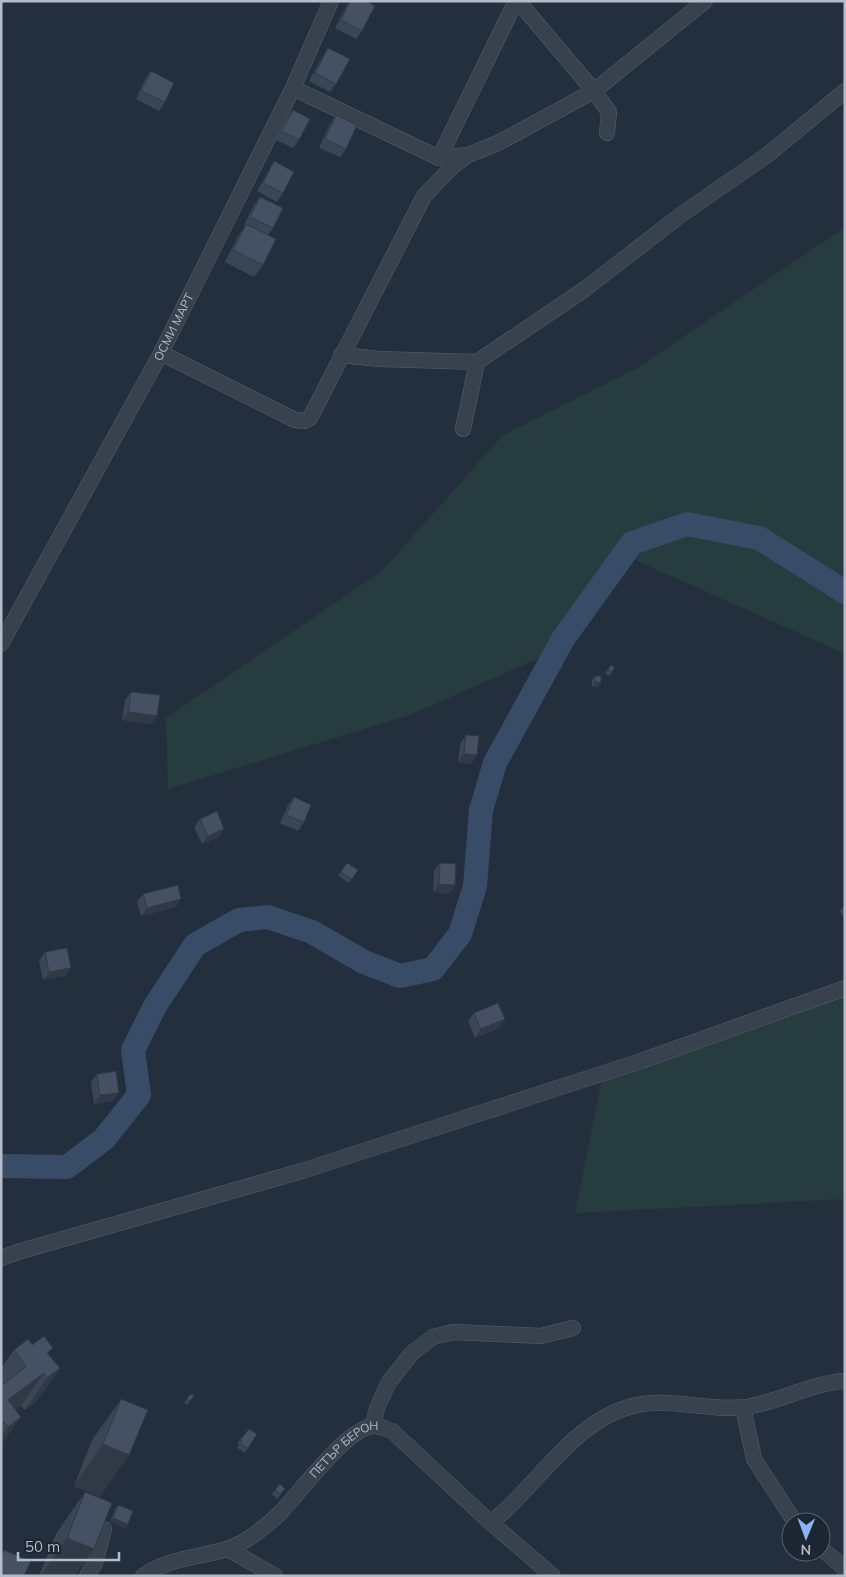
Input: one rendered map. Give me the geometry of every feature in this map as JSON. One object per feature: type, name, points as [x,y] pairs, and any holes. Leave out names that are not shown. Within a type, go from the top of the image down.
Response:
[{"type":"street","name":"ОСМИ МАРТ","points":[[1,644],[161,353],[293,88],[330,1]]},
{"type":"street","points":[[439,158],[517,1],[609,112],[608,133]]},
{"type":"street","points":[[161,353],[295,420],[304,421],[310,418],[424,196],[453,166],[468,155],[498,143],[594,92],[706,1]]},
{"type":"street","points":[[293,88],[439,158],[468,155]]},
{"type":"street","points":[[342,355],[379,359],[477,362],[584,289],[682,214],[766,156],[845,91]]},
{"type":"street","points":[[463,429],[477,362]]},
{"type":"street","points":[[1,1258],[21,1250],[302,1171],[642,1061],[845,988]]},
{"type":"street","points":[[373,1426],[377,1408],[389,1382],[412,1354],[433,1336],[453,1332],[541,1336],[573,1328]]},
{"type":"street","points":[[491,1523],[509,1508],[575,1439],[600,1420],[627,1407],[652,1403],[743,1407],[762,1404],[825,1384],[845,1381]]},
{"type":"street","points":[[743,1407],[754,1459],[788,1512]]},
{"type":"street","name":"ПЕТЪР БЕРОН","points":[[144,1576],[152,1570],[172,1561],[228,1549],[254,1535],[279,1514],[344,1441],[365,1428],[373,1426],[382,1427],[392,1432],[491,1523],[553,1576]]},
{"type":"street","points":[[87,1576],[95,1562],[104,1529]]},
{"type":"street","points":[[228,1549],[276,1576]]},
{"type":"street","points":[[831,1557],[845,1572]]},
{"type":"green space","points":[[845,227],[845,654],[624,555],[544,656],[410,715],[168,789],[166,718],[382,571],[502,436],[636,369]]},
{"type":"green space","points":[[845,988],[845,1199],[575,1213],[603,1073]]},
{"type":"building","points":[[350,1],[366,1],[375,6],[362,31],[341,20]]},
{"type":"building","points":[[328,48],[350,59],[336,84],[315,73]]},
{"type":"building","points":[[151,71],[174,83],[165,102],[141,91]]},
{"type":"building","points":[[293,110],[310,119],[299,140],[281,131]]},
{"type":"building","points":[[336,115],[357,125],[346,149],[325,139]]},
{"type":"building","points":[[274,161],[294,172],[283,193],[263,183]]},
{"type":"building","points":[[260,197],[283,208],[273,228],[250,217]]},
{"type":"building","points":[[246,224],[276,239],[263,265],[233,250]]},
{"type":"building","points":[[611,665],[615,668],[611,672],[608,669]]},
{"type":"building","points":[[595,676],[601,676],[601,683],[595,682]]},
{"type":"building","points":[[131,692],[160,695],[157,716],[128,712]]},
{"type":"building","points":[[466,735],[479,736],[477,755],[464,754]]},
{"type":"building","points":[[294,797],[311,805],[304,822],[286,815]]},
{"type":"building","points":[[217,811],[224,829],[208,836],[200,819]]},
{"type":"building","points":[[347,863],[358,870],[352,879],[341,872]]},
{"type":"building","points":[[440,863],[456,864],[455,885],[439,884]]},
{"type":"building","points":[[178,885],[181,899],[147,908],[143,894]]},
{"type":"building","points":[[67,948],[71,968],[49,972],[45,952]]},
{"type":"building","points":[[498,1003],[505,1019],[481,1029],[474,1013]]},
{"type":"building","points":[[116,1071],[119,1093],[100,1095],[97,1074]]},
{"type":"building","points":[[44,1336],[53,1348],[47,1353],[60,1368],[47,1378],[44,1373],[8,1400],[21,1417],[8,1427],[4,1422],[1,1423],[1,1386],[26,1367],[14,1350],[28,1339],[32,1345]]},
{"type":"building","points":[[191,1394],[194,1396],[190,1401],[187,1398]]},
{"type":"building","points":[[121,1399],[148,1410],[129,1455],[103,1444]]},
{"type":"building","points":[[249,1429],[257,1434],[248,1448],[240,1444],[242,1441],[240,1440]]},
{"type":"building","points":[[280,1484],[285,1489],[280,1494],[275,1490]]},
{"type":"building","points":[[85,1492],[112,1503],[94,1549],[67,1538]]},
{"type":"building","points":[[118,1505],[133,1511],[128,1524],[113,1518]]},
{"type":"building","points":[[4,1550],[31,1561],[24,1576],[1,1576],[1,1557]]},
{"type":"waterway","points":[[1,1166],[67,1167],[104,1139],[139,1095],[133,1050],[155,1006],[195,945],[239,920],[268,917],[312,932],[364,962],[400,976],[433,969],[460,934],[475,886],[481,810],[495,763],[563,639],[632,543],[687,524],[759,538],[845,592]]}]
